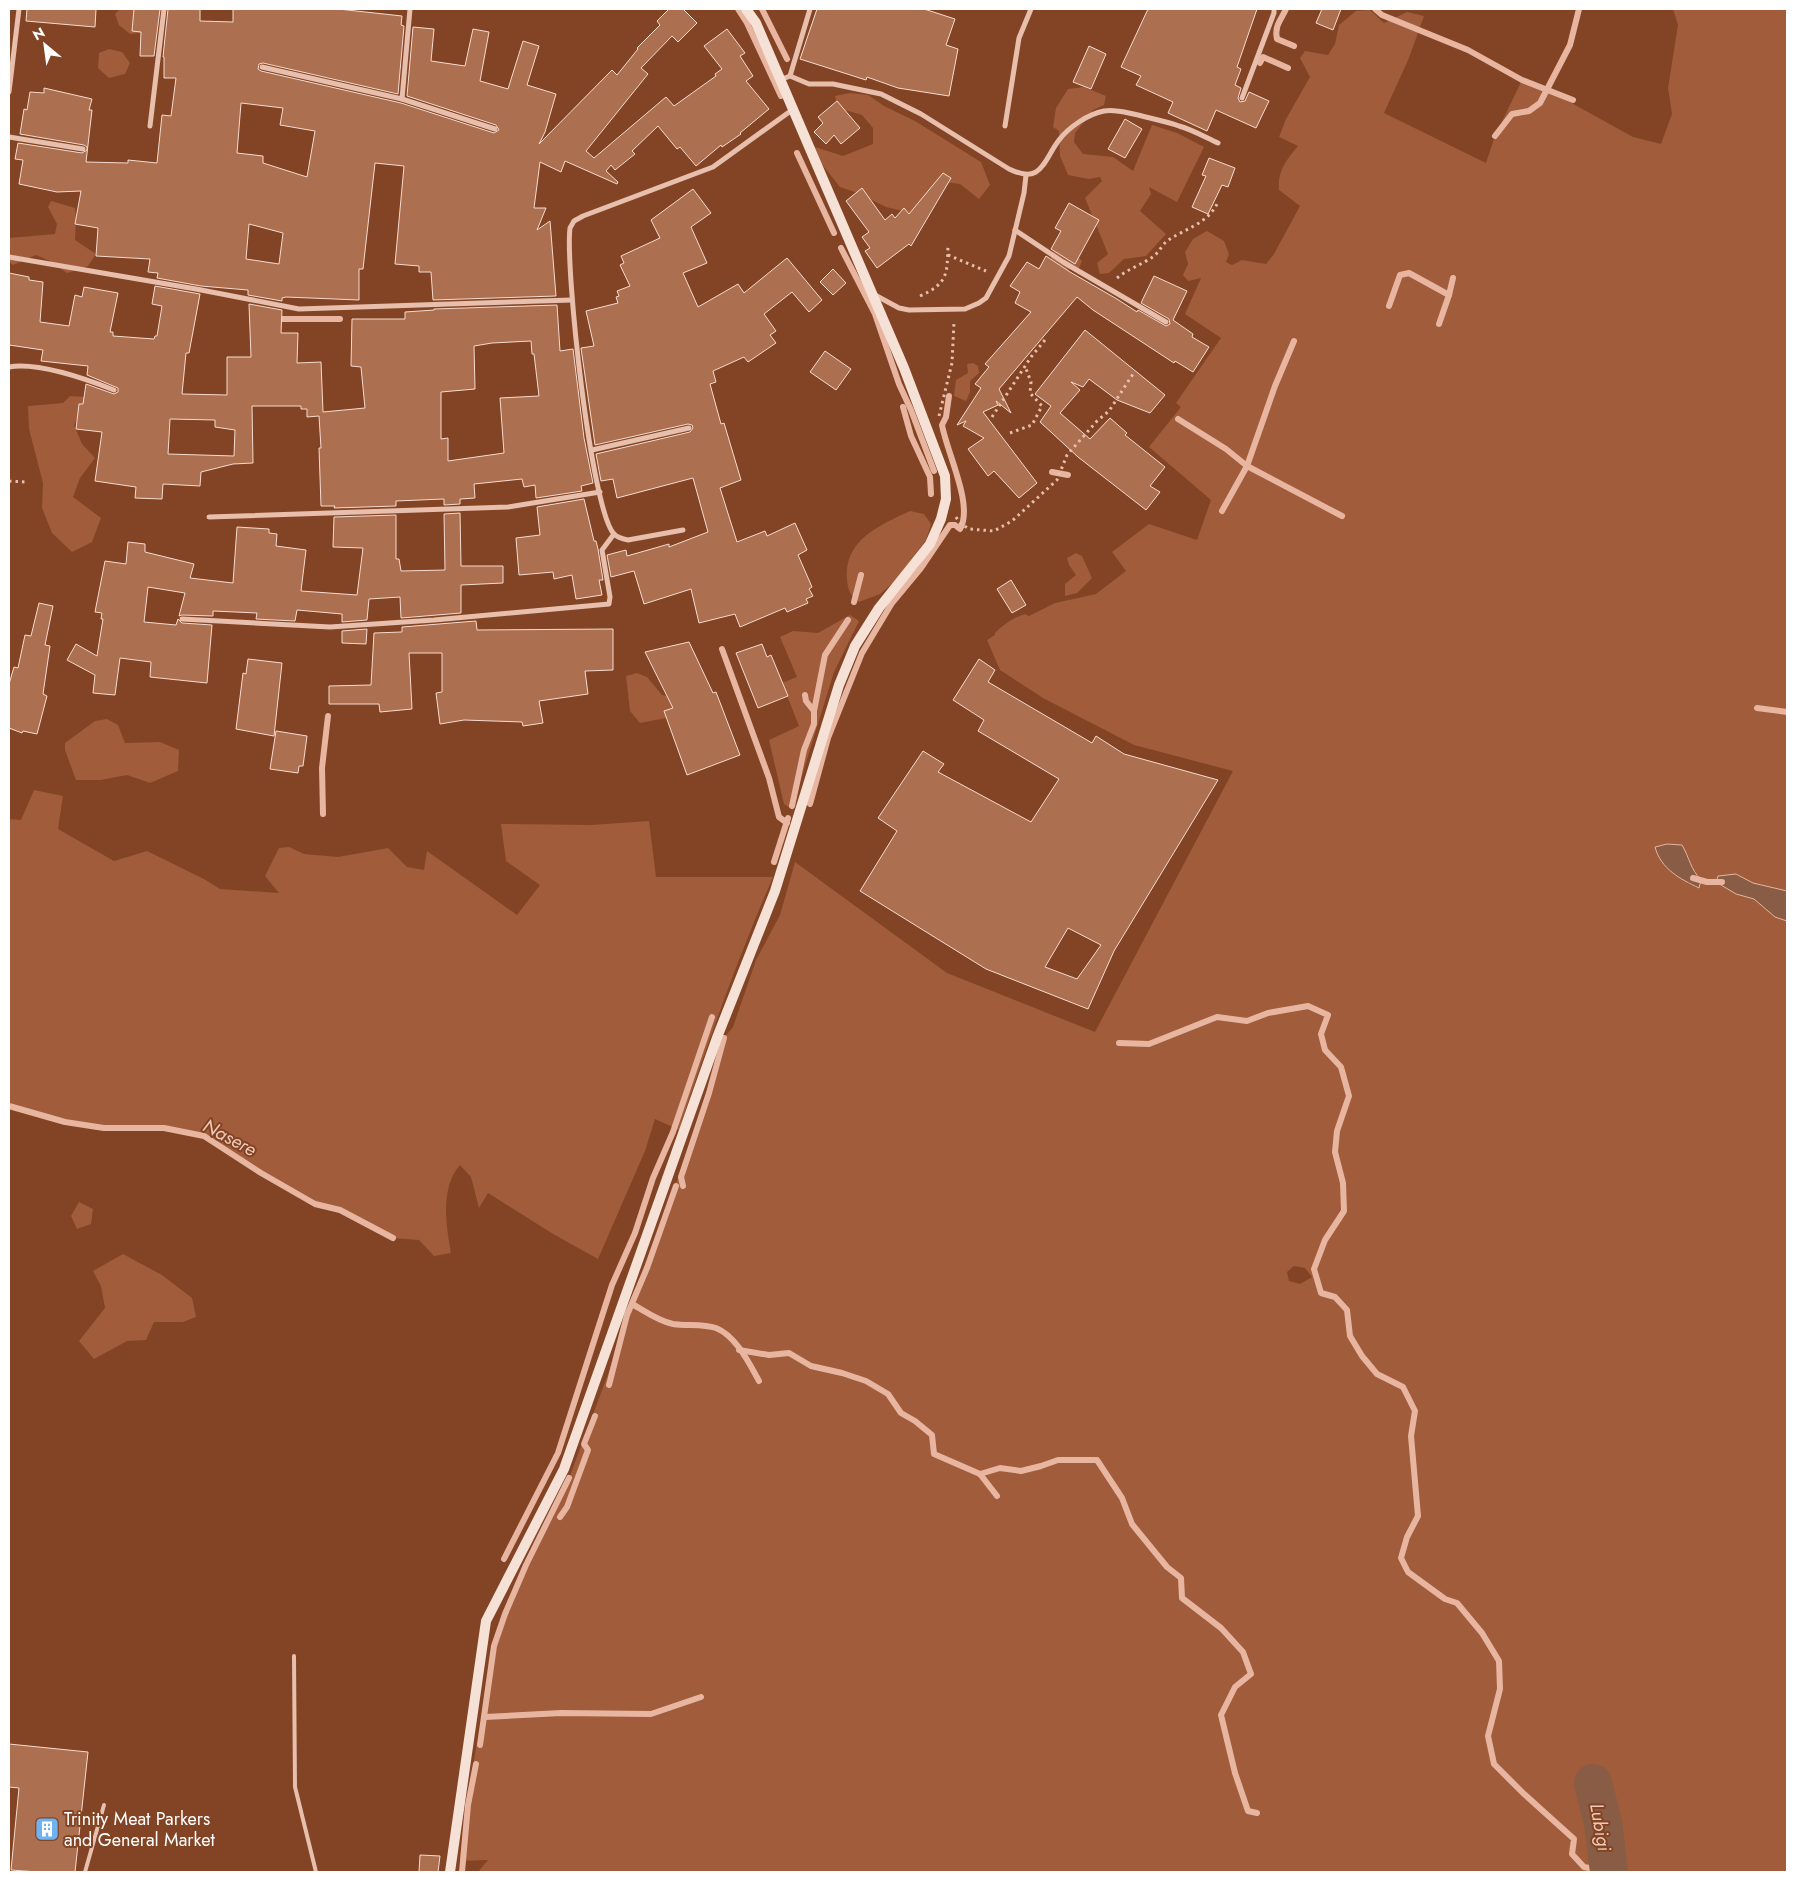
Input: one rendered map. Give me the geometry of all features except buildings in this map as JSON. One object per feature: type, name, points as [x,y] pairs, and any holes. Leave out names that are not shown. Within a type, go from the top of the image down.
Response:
[{"type":"street","points":[[9,92],[19,9]]},
{"type":"street","points":[[150,126],[164,9]]},
{"type":"street","points":[[402,100],[410,9]]},
{"type":"street","points":[[450,1872],[486,1621],[564,1469],[718,1035],[776,891],[838,685],[855,646],[869,623],[930,544],[941,519],[946,499],[945,476],[931,435],[756,24],[746,9]]},
{"type":"street","points":[[790,76],[810,9]]},
{"type":"street","points":[[1005,126],[1019,38],[1031,9]]},
{"type":"street","points":[[1242,98],[1274,14],[1274,9]]},
{"type":"street","points":[[262,68],[402,100],[496,129]]},
{"type":"street","points":[[779,80],[790,76],[809,84],[833,84],[881,94],[921,114],[1008,169],[1021,175],[1035,173],[1044,166],[1058,140],[1073,126],[1102,111],[1115,110],[1178,125],[1218,143]]},
{"type":"street","points":[[683,530],[628,540],[614,534],[605,515],[585,414],[572,300],[569,235],[571,225],[576,219],[712,167],[792,110]]},
{"type":"street","points":[[9,137],[84,150]]},
{"type":"street","points":[[872,294],[899,308],[909,310],[965,309],[986,298],[1009,256],[1024,193],[1026,175]]},
{"type":"street","points":[[1015,230],[1063,262],[1166,322]]},
{"type":"street","points":[[9,257],[196,289],[299,310],[572,300]]},
{"type":"street","points":[[9,367],[21,365],[81,377],[114,390]]},
{"type":"street","points":[[592,450],[690,428]]},
{"type":"street","points":[[209,517],[508,507],[600,492]]},
{"type":"street","points":[[182,619],[330,627],[434,620],[609,604],[610,597],[602,550],[614,534]]},
{"type":"lane","points":[[294,1656],[296,1787],[316,1872]]},
{"type":"lane","points":[[85,1872],[104,1805]]},
{"type":"path","points":[[1107,287],[1120,276],[1157,254],[1165,242],[1201,222],[1214,211],[1217,204]]},
{"type":"path","points":[[914,297],[921,296],[944,280],[947,267],[948,244]]},
{"type":"path","points":[[947,255],[998,275]]},
{"type":"path","points":[[931,435],[942,408],[952,363],[953,323],[957,318]]},
{"type":"path","points":[[992,417],[1025,365],[1045,340]]},
{"type":"path","points":[[1010,433],[1032,425],[1042,406],[1030,393],[1031,382],[1025,365]]},
{"type":"path","points":[[960,523],[969,530],[994,531],[1012,521],[1058,478],[1068,455],[1097,421],[1109,411],[1132,374]]},
{"type":"path","points":[[9,481],[25,482]]},
{"type":"shaded area","points":[[120,9],[161,9],[160,15],[149,32],[130,34],[119,25],[115,14]]},
{"type":"shaded area","points":[[1673,9],[1787,9],[1787,891],[1753,883],[1736,874],[1736,894],[1754,899],[1775,917],[1787,921],[1787,1872],[478,1872],[488,1860],[460,1861],[464,1817],[494,1646],[505,1614],[526,1565],[569,1478],[607,1377],[637,1285],[705,1107],[724,1038],[733,1027],[756,960],[780,915],[795,862],[947,973],[1095,1032],[1233,771],[1134,745],[1043,698],[1000,670],[987,640],[1012,619],[1025,614],[1029,616],[1055,603],[1096,594],[1126,571],[1112,552],[1149,524],[1197,540],[1211,500],[1149,447],[1181,407],[1176,403],[1221,338],[1185,314],[1201,278],[1188,281],[1183,275],[1188,264],[1185,252],[1193,239],[1207,231],[1224,241],[1229,254],[1226,262],[1232,265],[1242,260],[1266,264],[1274,254],[1300,206],[1279,190],[1279,178],[1283,166],[1298,146],[1279,137],[1286,119],[1310,77],[1300,58],[1305,51],[1328,55],[1335,44],[1339,25],[1356,11],[1370,10],[1384,23],[1407,12],[1424,16],[1409,58],[1384,113],[1486,163],[1495,136],[1522,80],[1548,90],[1633,137],[1661,144],[1672,114],[1668,88],[1678,25]],"holes":[[[1688,856],[1692,869],[1701,880],[1698,888],[1687,883]],[[1294,1266],[1305,1268],[1312,1277],[1300,1284],[1289,1281],[1287,1272]]]},
{"type":"shaded area","points":[[109,49],[122,52],[130,63],[125,74],[109,78],[98,68],[99,53]]},
{"type":"shaded area","points":[[1084,87],[1106,96],[1104,105],[1093,110],[1075,133],[1074,142],[1083,154],[1113,157],[1133,171],[1152,125],[1177,133],[1204,147],[1177,202],[1149,187],[1151,194],[1140,211],[1166,234],[1146,256],[1124,259],[1109,273],[1100,274],[1097,263],[1108,254],[1085,198],[1102,181],[1100,177],[1089,179],[1068,175],[1060,156],[1059,131],[1053,127],[1056,108],[1068,89]]},
{"type":"shaded area","points":[[850,93],[868,95],[884,106],[915,121],[981,162],[990,185],[979,199],[960,184],[937,181],[911,213],[886,207],[858,193],[840,187],[816,157],[815,147],[843,156],[873,144],[873,128],[862,115],[838,108],[835,96]]},
{"type":"shaded area","points":[[51,201],[75,208],[75,240],[96,254],[88,266],[67,273],[50,261],[36,255],[13,265],[9,262],[9,238],[55,234],[57,224],[48,207]]},
{"type":"shaded area","points":[[1070,249],[1082,261],[1079,268],[1064,270],[1051,263],[1051,254],[1056,250]]},
{"type":"shaded area","points":[[973,363],[978,366],[979,373],[970,381],[970,392],[966,401],[954,396],[956,380],[968,373],[967,364]]},
{"type":"shaded area","points":[[70,396],[102,398],[81,410],[74,425],[82,444],[95,458],[80,478],[73,497],[101,518],[92,542],[72,552],[52,533],[42,508],[43,483],[29,429],[28,406],[63,403]]},
{"type":"shaded area","points":[[910,511],[924,514],[931,524],[926,540],[894,582],[880,594],[859,602],[850,593],[847,584],[847,566],[851,554],[857,544],[876,528]]},
{"type":"shaded area","points":[[1076,553],[1082,556],[1092,578],[1077,593],[1065,596],[1065,584],[1076,575],[1069,565],[1067,558]]},
{"type":"shaded area","points":[[850,615],[859,621],[834,672],[793,810],[784,804],[769,740],[799,726],[782,683],[797,677],[780,637],[793,631],[818,633]]},
{"type":"shaded area","points":[[637,673],[647,677],[662,695],[680,699],[683,706],[666,718],[640,723],[630,711],[626,676]]},
{"type":"shaded area","points":[[107,719],[118,725],[125,743],[160,742],[179,750],[178,771],[150,783],[127,775],[101,780],[76,780],[65,750],[65,743],[95,721]]},
{"type":"shaded area","points":[[34,790],[63,796],[58,829],[114,861],[147,851],[220,889],[279,893],[265,876],[279,848],[289,847],[304,854],[338,857],[388,848],[407,867],[424,870],[427,851],[517,915],[540,885],[506,861],[501,824],[591,825],[649,821],[656,877],[773,877],[723,1002],[679,1130],[655,1119],[645,1151],[598,1259],[553,1234],[488,1193],[479,1208],[471,1177],[460,1165],[449,1185],[447,1196],[446,1219],[451,1253],[434,1256],[419,1240],[393,1238],[340,1210],[315,1204],[261,1173],[204,1136],[164,1128],[103,1128],[65,1122],[9,1106],[9,819],[21,820]]},
{"type":"shaded area","points":[[1667,844],[1682,845],[1692,867],[1701,880],[1699,888],[1678,877],[1662,861],[1655,847]]},
{"type":"shaded area","points":[[1736,874],[1753,883],[1787,891],[1787,921],[1775,917],[1754,899],[1736,894],[1716,882],[1718,876]]},
{"type":"shaded area","points":[[79,1202],[93,1209],[91,1224],[77,1229],[71,1216]]},
{"type":"shaded area","points":[[123,1254],[162,1275],[192,1298],[196,1317],[183,1322],[154,1322],[146,1340],[127,1341],[94,1359],[79,1341],[105,1308],[101,1286],[93,1271]]},
{"type":"waterway","points":[[738,9],[747,23],[781,96]]},
{"type":"waterway","points":[[762,9],[787,59]]},
{"type":"waterway","points":[[1286,9],[1277,27],[1277,39],[1294,46]]},
{"type":"waterway","points":[[1375,9],[1382,15],[1468,50],[1522,80],[1573,100]]},
{"type":"waterway","points":[[1495,136],[1512,114],[1529,111],[1540,103],[1570,45],[1579,9]]},
{"type":"waterway","points":[[1260,63],[1263,57],[1288,68]]},
{"type":"waterway","points":[[797,153],[834,233]]},
{"type":"waterway","points":[[841,248],[875,314],[899,384],[934,471]]},
{"type":"waterway","points":[[1389,306],[1400,275],[1409,273],[1449,295]]},
{"type":"waterway","points":[[1439,324],[1453,278]]},
{"type":"waterway","points":[[275,319],[340,319]]},
{"type":"waterway","points":[[1222,511],[1247,466],[1275,386],[1294,341]]},
{"type":"waterway","points":[[810,804],[828,738],[862,653],[892,603],[921,568],[950,525],[955,525],[960,529],[964,507],[962,493],[942,425],[946,417],[949,396]]},
{"type":"waterway","points":[[903,407],[911,436],[930,477],[931,494]]},
{"type":"waterway","points":[[1178,419],[1226,449],[1247,466],[1342,516]]},
{"type":"waterway","points":[[1052,472],[1068,475]]},
{"type":"waterway","points":[[854,602],[861,575]]},
{"type":"waterway","points":[[814,711],[825,655],[848,620]]},
{"type":"waterway","points":[[722,649],[769,778],[779,817],[787,823]]},
{"type":"waterway","points":[[792,806],[804,750],[814,724],[814,711],[806,701],[805,695]]},
{"type":"waterway","points":[[1757,708],[1787,712]]},
{"type":"waterway","points":[[323,814],[322,768],[328,716]]},
{"type":"waterway","points":[[774,862],[788,818]]},
{"type":"waterway","points":[[1693,878],[1707,882],[1722,882]]},
{"type":"waterway","points":[[1119,1043],[1149,1044],[1217,1017],[1247,1021],[1268,1013],[1308,1006],[1328,1015],[1321,1034],[1325,1050],[1341,1067],[1349,1096],[1337,1131],[1335,1152],[1343,1183],[1344,1211],[1325,1240],[1314,1269],[1321,1293],[1335,1297],[1347,1310],[1350,1336],[1362,1356],[1377,1374],[1403,1387],[1415,1411],[1411,1436],[1418,1516],[1407,1537],[1401,1558],[1408,1572],[1445,1599],[1457,1603],[1482,1633],[1499,1661],[1500,1689],[1488,1736],[1494,1764],[1574,1839],[1572,1854],[1584,1867],[1609,1872]]},
{"type":"waterway","points":[[504,1559],[558,1453],[612,1285],[635,1233],[653,1178],[673,1132],[712,1017]]},
{"type":"waterway","points":[[683,1186],[681,1177],[709,1093],[724,1038]]},
{"type":"waterway","name":"Nasere","points":[[9,1106],[65,1122],[104,1128],[164,1128],[204,1136],[261,1173],[315,1204],[340,1210],[393,1238]]},
{"type":"waterway","points":[[609,1385],[627,1315],[647,1268],[676,1186]]},
{"type":"waterway","points":[[632,1304],[667,1323],[711,1327],[723,1332],[736,1344],[759,1381]]},
{"type":"waterway","points":[[739,1350],[769,1355],[789,1353],[811,1366],[866,1381],[888,1394],[901,1413],[915,1421],[932,1435],[934,1454],[980,1474],[997,1496]]},
{"type":"waterway","points":[[560,1517],[567,1507],[588,1450],[584,1444],[595,1416]]},
{"type":"waterway","points":[[980,1474],[1000,1468],[1021,1471],[1058,1460],[1097,1460],[1122,1498],[1132,1524],[1167,1567],[1181,1578],[1182,1598],[1221,1628],[1243,1652],[1251,1674],[1235,1687],[1221,1715],[1235,1773],[1248,1811],[1257,1813]]},
{"type":"waterway","points":[[480,1745],[494,1646],[505,1614],[526,1565],[569,1478]]},
{"type":"waterway","points":[[485,1717],[561,1713],[651,1714],[701,1697]]},
{"type":"waterway","points":[[462,1872],[468,1805],[476,1764]]},
{"type":"waterway","name":"Lubigi","points":[[1593,1783],[1603,1823],[1609,1872]]},
{"type":"place","name":"Trinity Meat Parkers and General Market","points":[[47,1829]]}]
